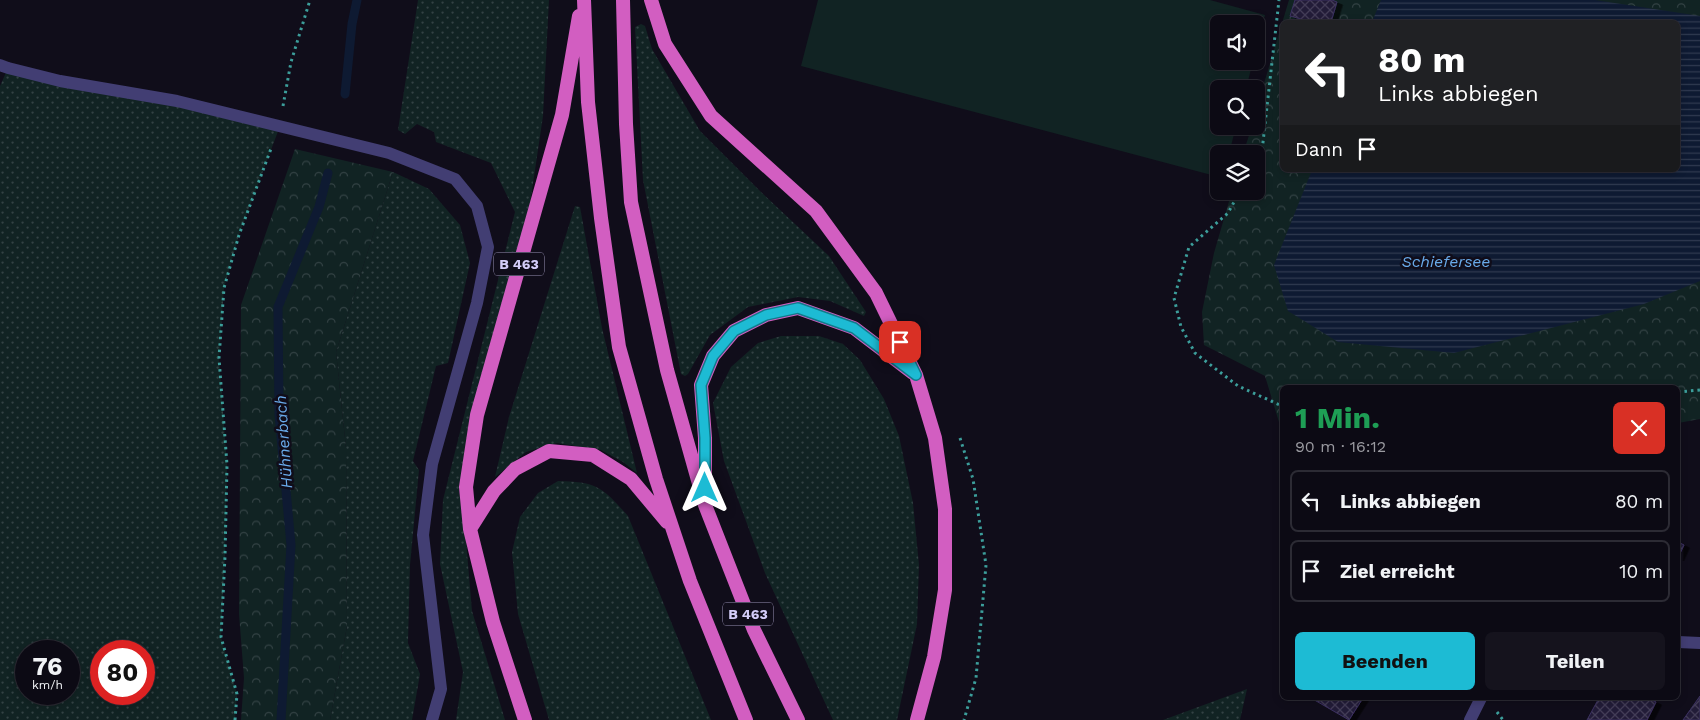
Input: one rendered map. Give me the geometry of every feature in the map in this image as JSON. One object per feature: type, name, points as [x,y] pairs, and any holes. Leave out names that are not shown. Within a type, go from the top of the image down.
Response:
[{"type":"highway","name":"B 463","points":[[470,529],[466,487],[477,415],[562,114],[583,0]]},
{"type":"highway","name":"B 463","points":[[583,0],[588,102],[601,218],[619,347],[672,529],[690,581],[746,720]]},
{"type":"highway","name":"B 463","points":[[623,0],[626,124],[631,202],[667,370],[705,505],[754,630],[798,720]]},
{"type":"highway","points":[[651,0],[664,44],[711,116],[816,211],[876,293],[916,375],[935,438],[945,509],[945,590],[934,657],[918,720]]},
{"type":"highway","name":"B 463","points":[[705,505],[705,438],[701,385],[713,356],[734,331],[766,315],[798,308],[854,328],[916,375]]},
{"type":"highway","name":"B 463","points":[[470,529],[494,492],[515,469],[549,451],[593,455],[631,479],[672,529]]},
{"type":"highway","points":[[470,529],[493,622],[525,720]]},
{"type":"street","points":[[0,65],[60,81],[177,101],[389,154],[455,179],[477,206],[488,247],[477,303],[432,464],[423,534],[441,688],[432,720]]},
{"type":"street","points":[[1680,642],[1700,643]]},
{"type":"street","points":[[1470,720],[1480,700]]},
{"type":"path","points":[[235,720],[237,694],[221,637],[227,465],[218,358],[224,288],[239,235],[280,126],[291,62],[310,0]]},
{"type":"path","points":[[1263,145],[1279,0]]},
{"type":"path","points":[[1235,200],[1228,213],[1189,247],[1174,298],[1182,327],[1195,353],[1238,386],[1280,405]]},
{"type":"path","points":[[1680,392],[1700,390]]},
{"type":"green space","points":[[418,0],[549,0],[543,116],[527,224],[463,505],[472,611],[505,720],[456,720],[463,672],[440,564],[443,500],[515,212],[491,163],[436,142],[434,132],[417,124],[405,134],[398,130]]},
{"type":"green space","points":[[818,0],[1210,0],[1265,15],[1210,15],[1210,70],[1251,70],[1248,80],[1210,80],[1210,135],[1234,135],[1231,145],[1210,145],[1210,175],[801,66]]},
{"type":"green space","name":"Schiefersee","points":[[1289,0],[1700,0],[1700,419],[1680,423],[1680,385],[1280,385],[1280,425],[1265,376],[1204,345],[1202,312],[1214,253],[1229,200],[1265,200],[1265,145],[1246,145],[1249,135],[1265,135],[1265,80],[1280,30],[1280,172],[1680,172],[1680,20],[1283,20]]},
{"type":"green space","points":[[641,24],[645,26],[652,49],[700,131],[829,256],[866,312],[864,316],[830,301],[798,297],[748,307],[710,335],[688,374],[685,376],[681,374],[643,180],[635,27]]},
{"type":"green space","points":[[8,68],[280,126],[239,235],[224,288],[219,358],[227,465],[221,637],[237,694],[235,720],[0,720],[0,86]]},
{"type":"green space","points":[[295,149],[393,172],[336,352],[346,448],[347,626],[330,720],[241,720],[244,678],[239,614],[241,305]]},
{"type":"green space","points":[[393,172],[429,189],[460,225],[470,263],[448,363],[436,366],[413,461],[419,470],[410,565],[408,643],[420,674],[412,720],[330,720],[347,626],[346,448],[336,352]]},
{"type":"green space","points":[[575,206],[580,207],[602,328],[637,473],[623,462],[601,450],[557,443],[526,452],[495,477],[509,417]]},
{"type":"green space","points":[[781,336],[819,336],[843,344],[860,360],[884,399],[899,436],[913,503],[919,565],[917,624],[897,720],[833,720],[765,573],[724,461],[713,403],[731,367],[758,343]]},
{"type":"green space","points":[[558,481],[582,483],[598,488],[612,498],[628,516],[711,720],[549,720],[518,614],[512,552],[520,517],[538,493]]},
{"type":"green space","points":[[1247,689],[1240,720],[1163,720]]},
{"type":"water","name":"Schiefersee","points":[[1381,0],[1595,0],[1700,16],[1700,281],[1644,304],[1454,353],[1338,342],[1288,311],[1274,265],[1311,172],[1680,172],[1680,20],[1373,20]]},
{"type":"building","points":[[1295,0],[1332,0],[1337,2],[1332,20],[1305,20],[1290,16]]},
{"type":"building","points":[[1680,543],[1684,545],[1680,554]]},
{"type":"building","points":[[1700,696],[1700,720],[1683,720]]},
{"type":"building","points":[[1314,700],[1362,700],[1349,720]]},
{"type":"building","points":[[1598,700],[1652,700],[1656,702],[1647,720],[1587,720]]},
{"type":"waterway","name":"Hühnerbach","points":[[345,94],[352,24],[357,0]]},
{"type":"waterway","name":"Hühnerbach","points":[[281,720],[291,545],[279,414],[278,307],[319,207],[328,173]]},
{"type":"route","points":[[705,488],[705,438],[701,385],[713,356],[734,331],[766,315],[798,308],[854,328],[916,375],[900,342]]}]
